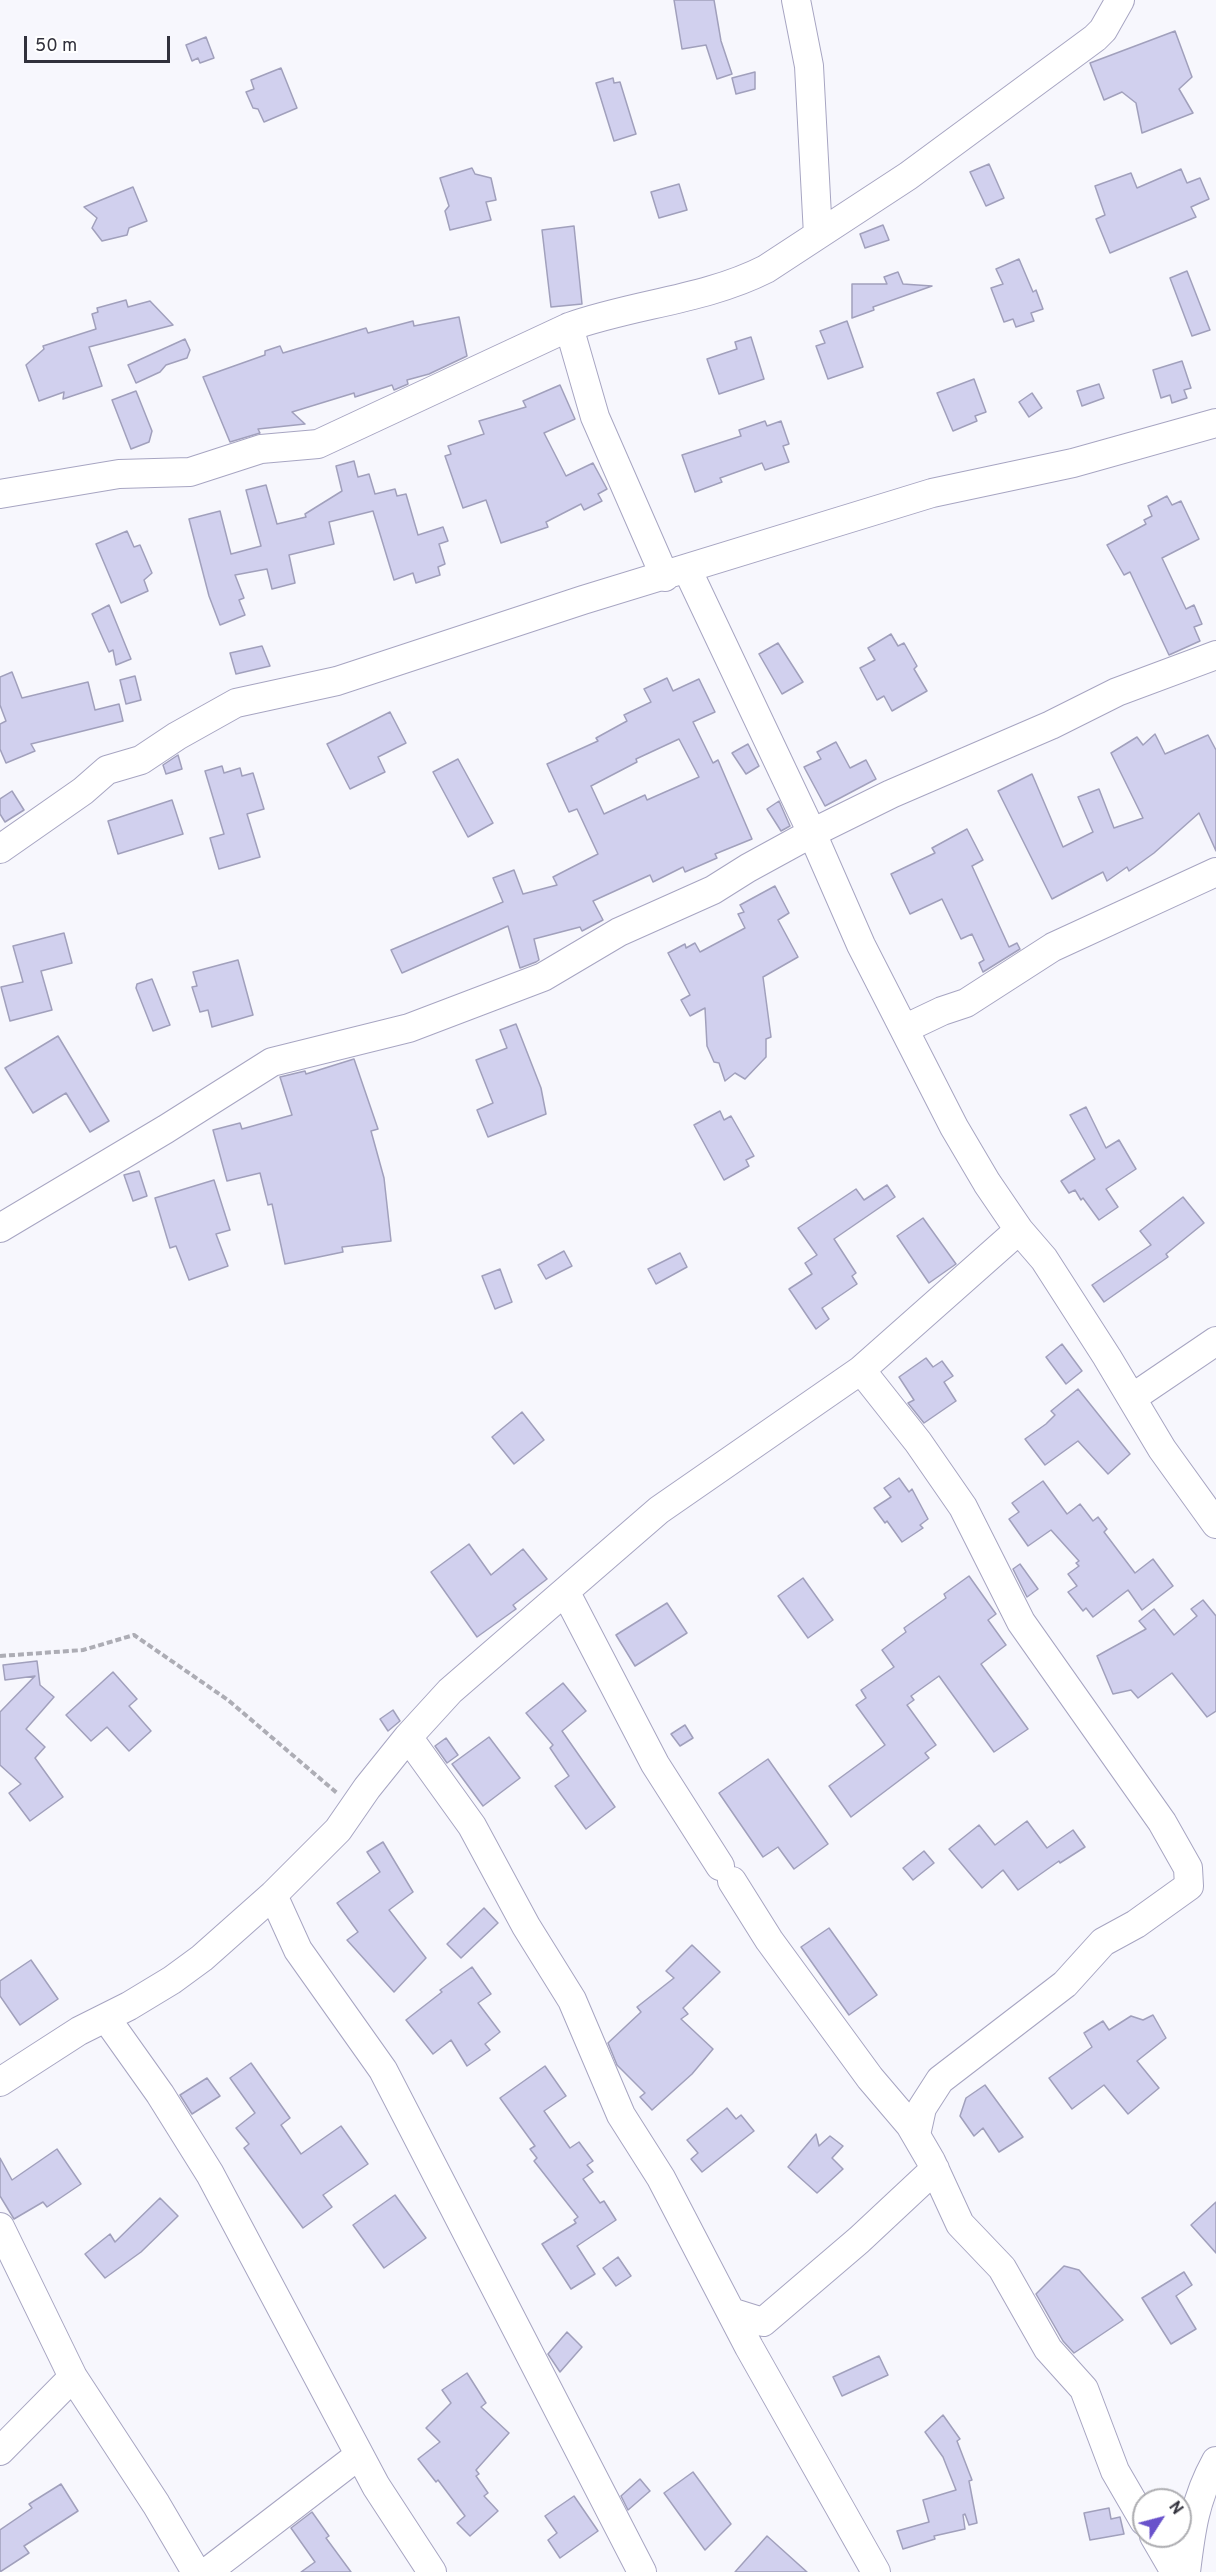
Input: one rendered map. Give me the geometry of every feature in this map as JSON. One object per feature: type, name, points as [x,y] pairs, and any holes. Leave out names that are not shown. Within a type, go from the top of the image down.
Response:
[{"type":"street","points":[[796,0],[809,66],[818,235]]},
{"type":"street","points":[[0,494],[118,474],[190,471],[261,448],[318,444],[569,327],[608,313],[742,281],[766,269],[908,176],[1095,38],[1103,30],[1120,0]]},
{"type":"street","points":[[569,327],[595,417],[812,832],[861,945],[954,1127],[1019,1230],[1044,1259],[1162,1449],[1216,1524]]},
{"type":"street","points":[[0,849],[83,791],[107,770],[141,760],[236,703],[337,681],[583,600],[932,493],[1073,463],[1216,423]]},
{"type":"street","points":[[0,1228],[166,1129],[272,1062],[409,1028],[543,977],[619,932],[714,891],[748,867],[812,832],[950,767],[1052,725],[1117,692],[1216,655]]},
{"type":"street","points":[[904,1029],[966,1003],[1053,947],[1216,872]]},
{"type":"street","points":[[0,2082],[79,2031],[172,1980],[202,1958],[273,1895],[338,1830],[408,1737],[450,1691],[690,1487],[861,1370],[1019,1230]]},
{"type":"street","points":[[1132,1398],[1216,1341]]},
{"type":"street","points":[[861,1370],[918,1442],[963,1507],[1021,1622],[1162,1822],[1188,1868],[1188,1886],[1136,1924],[1103,1942],[1065,1984],[940,2080],[922,2108],[916,2135]]},
{"type":"street","points":[[566,1593],[655,1764],[768,1940],[870,2078],[916,2135],[935,2169],[960,2224],[1002,2268],[1048,2349],[1084,2389],[1115,2470],[1132,2500]]},
{"type":"street","points":[[408,1737],[472,1826],[526,1926],[572,2000],[616,2105],[661,2178],[731,2312],[876,2572]]},
{"type":"street","points":[[273,1895],[298,1950],[383,2070],[642,2572]]},
{"type":"street","points":[[105,2018],[159,2094],[210,2174],[358,2456],[432,2572]]},
{"type":"street","points":[[731,2312],[763,2322],[859,2240],[935,2169]]},
{"type":"street","points":[[0,2227],[60,2345],[73,2377],[156,2504],[196,2572]]},
{"type":"street","points":[[0,2451],[73,2377]]},
{"type":"street","points":[[207,2572],[358,2456]]},
{"type":"street","points":[[1186,2572],[1193,2515],[1203,2485],[1216,2461]]},
{"type":"street","points":[[1161,2548],[1175,2572]]},
{"type":"path","points":[[0,1656],[83,1650],[134,1635],[228,1700],[354,1807]]},
{"type":"building","points":[[674,0],[714,0],[721,41],[732,74],[717,79],[706,45],[682,49]]},
{"type":"building","points":[[1175,31],[1192,77],[1179,89],[1193,113],[1142,133],[1136,103],[1122,92],[1104,100],[1090,63]]},
{"type":"building","points":[[206,37],[214,58],[200,63],[198,58],[192,61],[186,45]]},
{"type":"building","points":[[281,68],[297,108],[264,122],[258,109],[253,108],[246,92],[254,89],[251,80]]},
{"type":"building","points":[[755,72],[755,89],[736,94],[732,78]]},
{"type":"building","points":[[613,78],[614,83],[620,82],[636,134],[614,141],[596,83]]},
{"type":"building","points":[[989,164],[1004,198],[986,206],[970,172]]},
{"type":"building","points":[[472,168],[475,174],[491,178],[496,200],[486,202],[491,220],[450,230],[445,211],[449,206],[440,178]]},
{"type":"building","points":[[1181,169],[1187,183],[1200,178],[1209,199],[1191,207],[1196,217],[1110,253],[1096,219],[1105,215],[1095,186],[1131,173],[1137,188]]},
{"type":"building","points":[[679,184],[687,210],[659,218],[651,192]]},
{"type":"building","points":[[133,187],[147,221],[129,228],[127,235],[102,241],[92,228],[97,218],[84,207]]},
{"type":"building","points":[[883,225],[889,240],[865,248],[860,234]]},
{"type":"building","points":[[574,226],[582,304],[551,307],[542,230]]},
{"type":"building","points":[[1019,259],[1033,292],[1036,290],[1043,309],[1031,313],[1034,321],[1016,327],[1013,319],[1004,322],[991,288],[1003,284],[996,269]]},
{"type":"building","points":[[1187,271],[1210,330],[1192,336],[1170,278]]},
{"type":"building","points":[[898,272],[903,284],[932,286],[873,307],[874,310],[852,318],[852,284],[887,284],[884,277]]},
{"type":"building","points":[[126,300],[128,307],[150,301],[173,325],[89,347],[102,386],[63,399],[64,392],[39,401],[26,365],[44,349],[43,346],[96,329],[92,314],[98,312],[97,308]]},
{"type":"building","points":[[459,317],[467,356],[429,374],[407,380],[408,384],[394,390],[392,385],[355,397],[354,393],[292,412],[305,424],[258,429],[260,433],[230,442],[203,377],[265,355],[265,351],[280,346],[283,353],[366,328],[368,333],[413,321],[414,326]]},
{"type":"building","points":[[847,321],[863,367],[828,379],[816,346],[825,343],[820,331]]},
{"type":"building","points":[[751,337],[764,379],[719,394],[707,359],[737,349],[735,342]]},
{"type":"building","points":[[185,339],[190,350],[187,358],[166,365],[160,372],[136,383],[128,365]]},
{"type":"building","points":[[1182,361],[1191,388],[1184,390],[1187,398],[1172,403],[1170,395],[1161,398],[1153,370]]},
{"type":"building","points":[[974,379],[986,412],[975,416],[977,421],[953,431],[937,393]]},
{"type":"building","points":[[1099,384],[1104,398],[1082,406],[1077,391]]},
{"type":"building","points":[[560,385],[575,419],[544,433],[566,476],[593,463],[607,489],[598,494],[602,501],[584,510],[581,504],[546,522],[548,527],[501,543],[486,500],[463,508],[445,456],[451,454],[448,446],[484,434],[479,421],[526,407],[523,401]]},
{"type":"building","points":[[136,391],[152,431],[149,442],[131,449],[112,400]]},
{"type":"building","points":[[1032,393],[1042,408],[1029,417],[1019,402]]},
{"type":"building","points":[[765,421],[767,426],[781,421],[789,444],[783,446],[789,462],[765,470],[762,463],[720,478],[722,482],[695,492],[682,455],[741,436],[739,430]]},
{"type":"building","points":[[354,461],[358,477],[369,474],[375,494],[395,489],[397,496],[406,494],[418,535],[443,527],[448,541],[439,544],[445,564],[438,567],[440,575],[416,583],[413,573],[394,580],[373,511],[329,522],[334,544],[289,555],[295,583],[272,589],[267,569],[235,575],[244,598],[239,600],[245,615],[220,625],[209,596],[189,519],[220,511],[231,554],[261,546],[246,490],[266,485],[277,524],[306,517],[305,514],[342,491],[336,466]]},
{"type":"building","points":[[1167,496],[1172,505],[1181,501],[1199,539],[1162,558],[1186,609],[1194,605],[1202,624],[1194,627],[1200,641],[1169,655],[1130,572],[1124,575],[1107,545],[1146,524],[1144,520],[1152,516],[1148,506]]},
{"type":"building","points":[[127,531],[134,547],[140,545],[152,573],[144,580],[148,591],[121,603],[96,544]]},
{"type":"building","points":[[109,605],[131,659],[116,665],[113,650],[109,652],[92,614]]},
{"type":"building","points":[[891,634],[898,646],[904,643],[917,666],[914,669],[927,691],[892,711],[884,696],[877,700],[860,668],[875,660],[868,648]]},
{"type":"building","points":[[778,643],[803,682],[782,694],[759,654]]},
{"type":"building","points":[[262,646],[270,666],[236,674],[230,653]]},
{"type":"building","points":[[12,672],[22,698],[88,682],[95,710],[119,704],[123,721],[31,744],[35,751],[6,763],[0,749],[0,724],[6,721],[0,705],[0,677]]},
{"type":"building","points":[[135,676],[141,700],[126,704],[120,680]]},
{"type":"building","points":[[667,678],[673,691],[699,679],[715,712],[693,722],[713,763],[718,760],[752,839],[715,854],[717,858],[685,872],[683,867],[653,882],[650,875],[593,901],[603,920],[582,931],[580,927],[534,939],[539,960],[536,962],[520,968],[508,926],[402,973],[391,950],[503,902],[493,878],[514,870],[523,894],[557,885],[553,877],[598,854],[577,809],[569,812],[547,764],[598,741],[596,738],[627,721],[624,715],[651,702],[644,689]],"holes":[[[679,739],[699,777],[647,800],[645,795],[604,814],[591,786],[637,762],[636,759]]]},
{"type":"building","points":[[390,712],[406,743],[378,757],[385,772],[350,789],[327,744]]},
{"type":"building","points":[[1155,734],[1165,754],[1208,735],[1216,750],[1216,851],[1199,813],[1154,853],[1129,871],[1127,867],[1107,881],[1103,872],[1052,899],[998,791],[1032,774],[1063,847],[1093,832],[1078,797],[1099,789],[1114,828],[1143,818],[1111,753],[1137,737],[1143,745]]},
{"type":"building","points":[[836,742],[850,768],[866,760],[876,779],[825,806],[804,767],[821,759],[817,752]]},
{"type":"building","points":[[748,744],[759,766],[746,774],[732,753]]},
{"type":"building","points":[[178,755],[182,769],[166,774],[163,765]]},
{"type":"building","points":[[458,759],[493,823],[468,837],[433,772]]},
{"type":"building","points":[[222,766],[224,773],[240,768],[242,776],[253,773],[264,809],[247,814],[260,857],[219,869],[210,838],[224,834],[205,771]]},
{"type":"building","points":[[12,791],[24,810],[5,822],[0,814],[0,799]]},
{"type":"building","points":[[172,800],[183,834],[118,854],[108,821]]},
{"type":"building","points":[[779,801],[790,826],[781,831],[767,809]]},
{"type":"building","points":[[967,829],[983,860],[972,866],[1009,947],[1017,943],[1020,949],[983,972],[979,963],[984,960],[972,934],[961,939],[942,899],[910,914],[891,874],[935,853],[932,848]]},
{"type":"building","points":[[775,886],[789,913],[778,920],[798,957],[763,977],[771,1037],[766,1039],[766,1057],[745,1079],[735,1073],[725,1081],[719,1063],[714,1062],[707,1046],[705,1008],[690,1016],[681,1000],[690,995],[668,953],[685,944],[686,948],[695,943],[700,952],[745,928],[738,914],[744,912],[740,905]]},
{"type":"building","points":[[64,933],[72,963],[41,971],[52,1010],[10,1021],[1,987],[23,982],[13,946]]},
{"type":"building","points":[[238,960],[253,1015],[212,1027],[208,1010],[200,1012],[192,987],[197,986],[193,972]]},
{"type":"building","points":[[152,979],[170,1025],[153,1031],[136,988],[137,984]]},
{"type":"building","points":[[516,1024],[541,1088],[546,1114],[488,1137],[477,1110],[493,1103],[476,1060],[507,1048],[500,1030]]},
{"type":"building","points":[[58,1036],[109,1121],[90,1132],[66,1093],[33,1113],[5,1068]]},
{"type":"building","points":[[354,1059],[378,1129],[371,1131],[384,1178],[391,1241],[342,1247],[343,1252],[285,1264],[272,1204],[268,1205],[260,1173],[227,1181],[213,1130],[240,1123],[242,1129],[292,1115],[280,1077],[305,1071],[306,1074]]},
{"type":"building","points":[[1086,1107],[1106,1148],[1119,1140],[1136,1169],[1106,1189],[1118,1207],[1099,1220],[1083,1198],[1081,1200],[1075,1190],[1069,1193],[1061,1181],[1095,1159],[1070,1115]]},
{"type":"building","points":[[720,1111],[724,1120],[731,1116],[754,1156],[746,1160],[749,1166],[724,1180],[694,1125]]},
{"type":"building","points":[[139,1171],[147,1196],[133,1201],[124,1175]]},
{"type":"building","points":[[214,1180],[230,1230],[216,1234],[228,1266],[189,1280],[176,1246],[170,1248],[155,1198]]},
{"type":"building","points":[[887,1185],[895,1197],[834,1239],[856,1273],[852,1276],[857,1284],[822,1308],[829,1319],[816,1329],[789,1289],[812,1274],[805,1263],[817,1255],[798,1228],[856,1189],[864,1200]]},
{"type":"building","points":[[1183,1197],[1204,1223],[1166,1254],[1168,1257],[1104,1302],[1092,1285],[1151,1245],[1140,1231]]},
{"type":"building","points":[[923,1218],[956,1264],[929,1283],[897,1236]]},
{"type":"building","points":[[564,1251],[572,1266],[546,1279],[538,1265]]},
{"type":"building","points":[[680,1253],[687,1267],[656,1284],[648,1269]]},
{"type":"building","points":[[500,1269],[512,1302],[495,1309],[482,1276]]},
{"type":"building","points":[[1062,1344],[1082,1371],[1066,1384],[1046,1357]]},
{"type":"building","points":[[926,1358],[933,1367],[942,1361],[953,1376],[944,1382],[956,1401],[924,1423],[908,1403],[914,1400],[899,1377]]},
{"type":"building","points":[[1078,1389],[1130,1454],[1108,1474],[1078,1441],[1045,1465],[1025,1439],[1046,1424],[1055,1415],[1051,1411]]},
{"type":"building","points":[[522,1412],[544,1440],[514,1464],[492,1437]]},
{"type":"building","points":[[899,1478],[909,1492],[912,1489],[928,1519],[920,1525],[923,1528],[902,1542],[874,1508],[891,1497],[884,1488]]},
{"type":"building","points":[[1043,1481],[1067,1514],[1080,1504],[1093,1521],[1098,1517],[1107,1529],[1104,1532],[1135,1573],[1153,1559],[1173,1586],[1142,1610],[1128,1590],[1093,1617],[1086,1608],[1083,1611],[1068,1592],[1077,1586],[1068,1574],[1079,1566],[1076,1563],[1079,1561],[1051,1530],[1028,1546],[1009,1519],[1019,1512],[1012,1503]]},
{"type":"building","points":[[469,1544],[491,1575],[523,1549],[547,1579],[513,1605],[516,1609],[477,1637],[431,1572]]},
{"type":"building","points":[[1020,1564],[1038,1589],[1027,1597],[1013,1569]]},
{"type":"building","points":[[969,1576],[996,1614],[988,1620],[1006,1645],[981,1664],[1028,1729],[994,1752],[939,1676],[911,1696],[914,1700],[907,1705],[936,1745],[925,1753],[929,1758],[851,1817],[829,1786],[885,1745],[856,1705],[866,1698],[861,1690],[894,1667],[882,1650],[906,1632],[904,1628],[946,1598],[944,1594]]},
{"type":"building","points":[[803,1578],[833,1620],[808,1638],[778,1596]]},
{"type":"building","points":[[1203,1600],[1216,1616],[1216,1711],[1207,1717],[1172,1673],[1138,1698],[1131,1690],[1113,1694],[1097,1656],[1146,1629],[1139,1621],[1154,1609],[1174,1635],[1197,1616],[1191,1609]]},
{"type":"building","points":[[667,1603],[687,1633],[635,1666],[616,1635]]},
{"type":"building","points":[[37,1661],[40,1685],[54,1697],[26,1729],[45,1747],[35,1758],[63,1797],[30,1821],[9,1793],[21,1784],[0,1765],[0,1712],[35,1676],[5,1680],[3,1665]]},
{"type":"building","points":[[113,1672],[137,1699],[129,1706],[151,1731],[129,1751],[107,1727],[91,1741],[66,1715]]},
{"type":"building","points":[[563,1683],[586,1711],[562,1731],[615,1807],[586,1829],[555,1786],[569,1776],[550,1748],[553,1745],[526,1713]]},
{"type":"building","points":[[393,1710],[400,1721],[388,1731],[380,1719]]},
{"type":"building","points":[[685,1725],[693,1738],[680,1746],[671,1734]]},
{"type":"building","points":[[489,1737],[520,1778],[483,1806],[452,1764]]},
{"type":"building","points":[[446,1738],[458,1755],[447,1763],[435,1746]]},
{"type":"building","points":[[768,1759],[828,1844],[794,1869],[778,1847],[763,1857],[719,1793]]},
{"type":"building","points":[[1027,1821],[1047,1848],[1073,1830],[1085,1847],[1060,1863],[1059,1861],[1018,1890],[1003,1870],[982,1888],[949,1849],[979,1825],[995,1845]]},
{"type":"building","points":[[383,1842],[413,1892],[389,1910],[426,1958],[394,1992],[347,1940],[358,1932],[337,1903],[380,1872],[367,1852]]},
{"type":"building","points":[[924,1851],[934,1863],[913,1880],[903,1868]]},
{"type":"building","points":[[484,1908],[498,1923],[461,1958],[447,1944]]},
{"type":"building","points":[[829,1928],[877,1995],[849,2015],[801,1947]]},
{"type":"building","points":[[692,1945],[720,1972],[683,2008],[688,2014],[681,2019],[713,2049],[692,2074],[652,2110],[640,2097],[645,2093],[617,2065],[608,2043],[641,2012],[637,2007],[674,1978],[666,1971]]},
{"type":"building","points":[[31,1960],[58,1999],[20,2025],[0,1996],[0,1981]]},
{"type":"building","points":[[472,1967],[491,1994],[478,2003],[500,2032],[485,2044],[490,2050],[467,2066],[451,2040],[433,2054],[406,2020],[442,1992],[440,1990]]},
{"type":"building","points":[[1153,2015],[1166,2038],[1137,2061],[1159,2088],[1128,2114],[1104,2085],[1072,2109],[1049,2078],[1092,2047],[1084,2033],[1103,2021],[1109,2030],[1131,2016],[1143,2020]]},
{"type":"building","points":[[251,2063],[290,2118],[281,2125],[301,2154],[341,2126],[368,2164],[323,2195],[332,2207],[303,2228],[244,2148],[249,2144],[236,2128],[255,2113],[230,2078]]},
{"type":"building","points":[[545,2066],[566,2096],[544,2111],[570,2148],[579,2142],[593,2161],[587,2165],[593,2172],[583,2179],[600,2203],[604,2201],[616,2220],[577,2246],[595,2274],[571,2289],[542,2244],[576,2223],[574,2220],[578,2217],[534,2161],[537,2158],[530,2149],[535,2146],[500,2098]]},
{"type":"building","points":[[207,2078],[220,2096],[192,2114],[180,2095]]},
{"type":"building","points":[[985,2085],[1023,2137],[999,2152],[983,2128],[974,2136],[960,2116],[966,2098]]},
{"type":"building","points":[[727,2108],[736,2119],[741,2115],[754,2131],[702,2172],[691,2159],[698,2153],[687,2140]]},
{"type":"building","points":[[816,2134],[819,2146],[830,2136],[843,2146],[832,2158],[843,2169],[817,2193],[788,2167]]},
{"type":"building","points":[[57,2149],[81,2184],[47,2207],[43,2202],[14,2219],[0,2196],[0,2158],[12,2180]]},
{"type":"building","points":[[395,2195],[426,2238],[384,2268],[353,2225]]},
{"type":"building","points":[[160,2198],[178,2216],[141,2252],[105,2278],[85,2254],[110,2234],[115,2242]]},
{"type":"building","points":[[1216,2202],[1216,2253],[1191,2225]]},
{"type":"building","points":[[618,2257],[631,2276],[616,2286],[603,2268]]},
{"type":"building","points":[[1064,2266],[1079,2270],[1123,2320],[1074,2353],[1063,2341],[1036,2294]]},
{"type":"building","points":[[1184,2272],[1192,2285],[1176,2296],[1196,2329],[1171,2344],[1142,2298]]},
{"type":"building","points":[[567,2332],[582,2347],[560,2372],[548,2354]]},
{"type":"building","points":[[879,2356],[888,2375],[842,2396],[833,2377]]},
{"type":"building","points":[[467,2373],[486,2403],[481,2407],[509,2433],[476,2470],[479,2474],[476,2476],[488,2493],[484,2496],[498,2511],[470,2536],[457,2523],[465,2516],[438,2480],[436,2482],[418,2459],[440,2442],[426,2428],[451,2403],[442,2390]]},
{"type":"building","points":[[943,2415],[960,2439],[957,2441],[972,2480],[969,2481],[977,2523],[969,2525],[965,2514],[963,2515],[965,2529],[934,2536],[935,2539],[903,2549],[897,2531],[929,2522],[923,2500],[956,2490],[943,2457],[925,2432]]},
{"type":"building","points":[[693,2472],[731,2524],[705,2550],[664,2493]]},
{"type":"building","points":[[640,2479],[650,2491],[628,2510],[621,2496]]},
{"type":"building","points":[[61,2484],[78,2511],[24,2546],[29,2553],[0,2572],[0,2530],[32,2508],[29,2504]]},
{"type":"building","points":[[574,2496],[598,2531],[560,2558],[548,2540],[557,2533],[545,2516]]},
{"type":"building","points":[[1109,2508],[1111,2519],[1120,2517],[1124,2534],[1090,2540],[1084,2513]]},
{"type":"building","points":[[312,2512],[329,2536],[326,2538],[351,2572],[301,2572],[315,2562],[291,2528]]},
{"type":"building","points":[[767,2536],[807,2572],[735,2572]]}]
